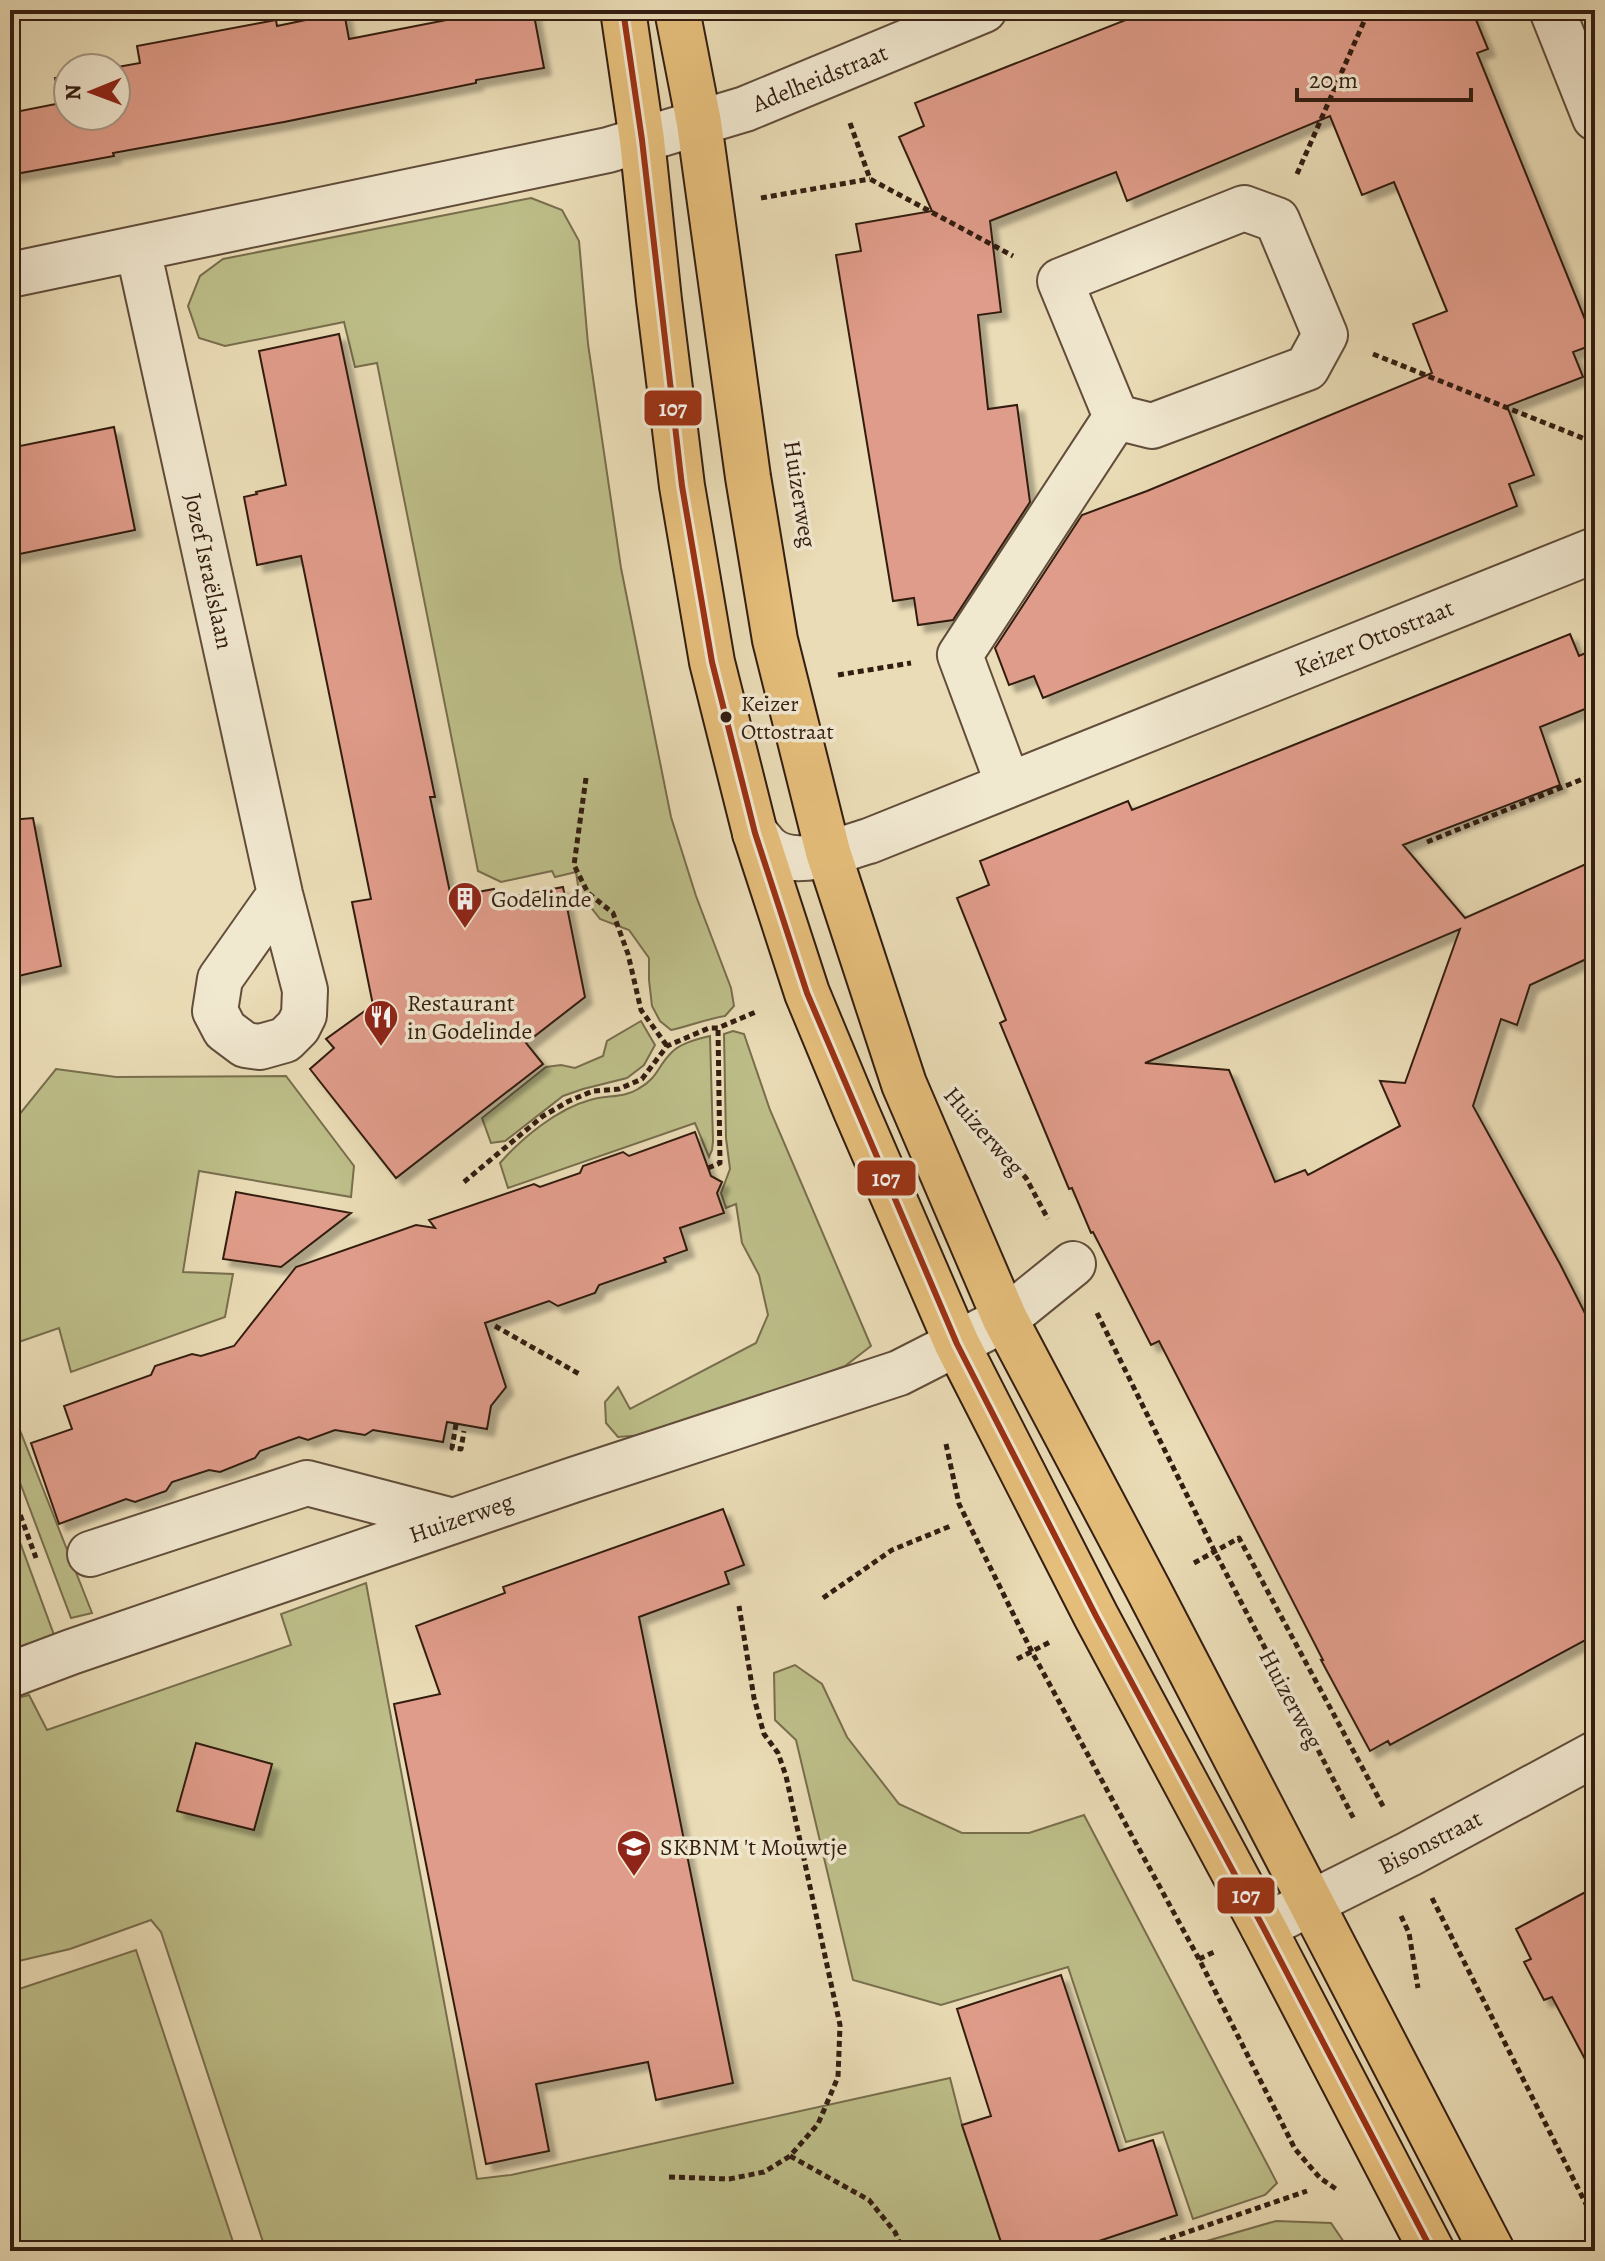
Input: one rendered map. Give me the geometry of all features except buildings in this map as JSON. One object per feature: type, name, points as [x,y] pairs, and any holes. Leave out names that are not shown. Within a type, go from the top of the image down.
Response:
[{"type":"main road","points":[[623,10],[642,140],[687,515],[712,662],[755,833],[807,993],[957,1344],[1096,1616],[1432,2251]]},
{"type":"main road","name":"Huizerweg","points":[[677,10],[699,123],[748,477],[775,640],[828,852],[904,1084],[1005,1319],[1492,2251]]},
{"type":"street","name":"Adelheidstraat","points":[[642,140],[745,109],[984,10]]},
{"type":"street","points":[[1552,10],[1595,118]]},
{"type":"street","points":[[10,275],[608,150],[642,140]]},
{"type":"street","points":[[1244,208],[1277,220],[1325,335],[1307,368],[1152,426],[1116,417],[1060,281],[1244,208]]},
{"type":"street","name":"Jozef Israëlslaan","points":[[138,249],[280,894]]},
{"type":"street","points":[[1008,784],[960,655],[1116,417]]},
{"type":"street","name":"Keizer Ottostraat","points":[[755,833],[768,848],[785,858],[805,858],[869,841],[1595,550]]},
{"type":"street","points":[[1005,1319],[1073,1264]]},
{"type":"street","name":"Huizerweg","points":[[22,1671],[453,1521],[899,1373],[1005,1319]]},
{"type":"street","points":[[90,1554],[307,1483],[453,1521]]},
{"type":"street","name":"Bisonstraat","points":[[1263,1927],[1595,1754]]},
{"type":"path","points":[[1277,220],[1369,10]]},
{"type":"path","points":[[833,73],[870,179]]},
{"type":"path","points":[[757,198],[870,179],[1060,281]]},
{"type":"path","points":[[1325,335],[1593,440],[1595,452]]},
{"type":"path","points":[[831,677],[960,655]]},
{"type":"path","points":[[1427,842],[1595,774]]},
{"type":"path","points":[[586,778],[574,865],[588,893],[613,913],[628,954],[641,1010],[667,1046]]},
{"type":"path","points":[[464,1182],[543,1116],[593,1091],[619,1089],[642,1079],[667,1046],[807,993]]},
{"type":"path","points":[[708,1168],[720,1163],[718,1028]]},
{"type":"path","name":"Huizerweg","points":[[973,1121],[1026,1178],[1073,1264],[1215,1552],[1394,1861],[1418,1989]]},
{"type":"path","points":[[495,1326],[581,1375]]},
{"type":"path","points":[[456,1424],[452,1448],[461,1449],[464,1431]]},
{"type":"path","points":[[823,1598],[892,1550],[953,1525]]},
{"type":"path","points":[[1148,1589],[1239,1538],[1394,1861],[1595,2222]]},
{"type":"path","points":[[669,2177],[729,2179],[764,2172],[790,2156],[818,2124],[838,2077],[840,2025],[786,1776],[778,1753],[764,1734],[754,1698],[739,1606]]},
{"type":"path","points":[[1017,1659],[1096,1616]]},
{"type":"path","points":[[790,2156],[869,2200],[895,2232],[903,2251]]},
{"type":"path","points":[[1132,2251],[1307,2191]]},
{"type":"green space","points":[[531,198],[562,210],[579,241],[588,344],[621,568],[671,817],[696,896],[731,988],[734,1006],[725,1016],[671,1030],[660,1021],[652,1006],[649,958],[629,930],[600,919],[579,892],[576,872],[555,877],[552,871],[501,882],[478,871],[377,363],[355,367],[344,322],[225,346],[199,338],[188,306],[200,276],[223,259]]},
{"type":"green space","points":[[641,1021],[655,1045],[644,1065],[627,1078],[563,1096],[505,1141],[491,1143],[482,1118],[546,1067],[561,1065],[575,1068],[603,1056],[607,1041]]},
{"type":"green space","points":[[733,1031],[744,1034],[770,1110],[871,1346],[845,1366],[657,1434],[618,1437],[606,1423],[605,1402],[618,1387],[630,1409],[756,1343],[768,1315],[759,1275],[742,1243],[736,1204],[726,1208],[721,1193],[730,1169],[726,1138],[724,1034]]},
{"type":"green space","points":[[710,1036],[713,1141],[709,1157],[695,1123],[508,1188],[500,1163],[541,1126],[578,1104],[638,1089],[650,1081],[675,1050]]},
{"type":"green space","points":[[56,1069],[116,1077],[286,1076],[354,1166],[351,1197],[199,1171],[183,1272],[233,1274],[225,1317],[71,1372],[59,1328],[10,1345],[10,1126]]},
{"type":"green space","points":[[10,1405],[92,1613],[71,1618],[10,1456]]},
{"type":"green space","points":[[10,1515],[54,1635],[13,1649],[10,1640]]},
{"type":"green space","points":[[366,1583],[477,2179],[511,2175],[950,2078],[962,2125],[1004,2251],[266,2251],[161,1932],[151,1920],[70,1949],[10,1963],[10,1700],[29,1695],[47,1730],[291,1645],[281,1614]]},
{"type":"green space","points":[[795,1665],[822,1684],[847,1737],[899,1804],[962,1833],[1029,1833],[1084,1815],[1277,2183],[1265,2195],[1193,2219],[1163,2132],[1126,2142],[1068,1967],[941,2005],[853,1980],[796,1740],[775,1720],[774,1673]]},
{"type":"green space","points":[[136,1950],[236,2251],[10,2251],[10,1992]]},
{"type":"green space","points":[[1276,2221],[1331,2223],[1350,2251],[1188,2251],[1186,2247]]},
{"type":"transit line","name":"107","points":[[623,10],[642,140],[682,486],[712,662],[755,833],[807,993],[957,1344],[1096,1616],[1432,2251]]},
{"type":"place","name":"Keizer Ottostraat","points":[[726,717]]},
{"type":"place","name":"Godelinde","points":[[465,930]]},
{"type":"place","name":"Restaurant in Godelinde","points":[[381,1048]]},
{"type":"place","name":"SKBNM 't Mouwtje","points":[[634,1878]]}]
